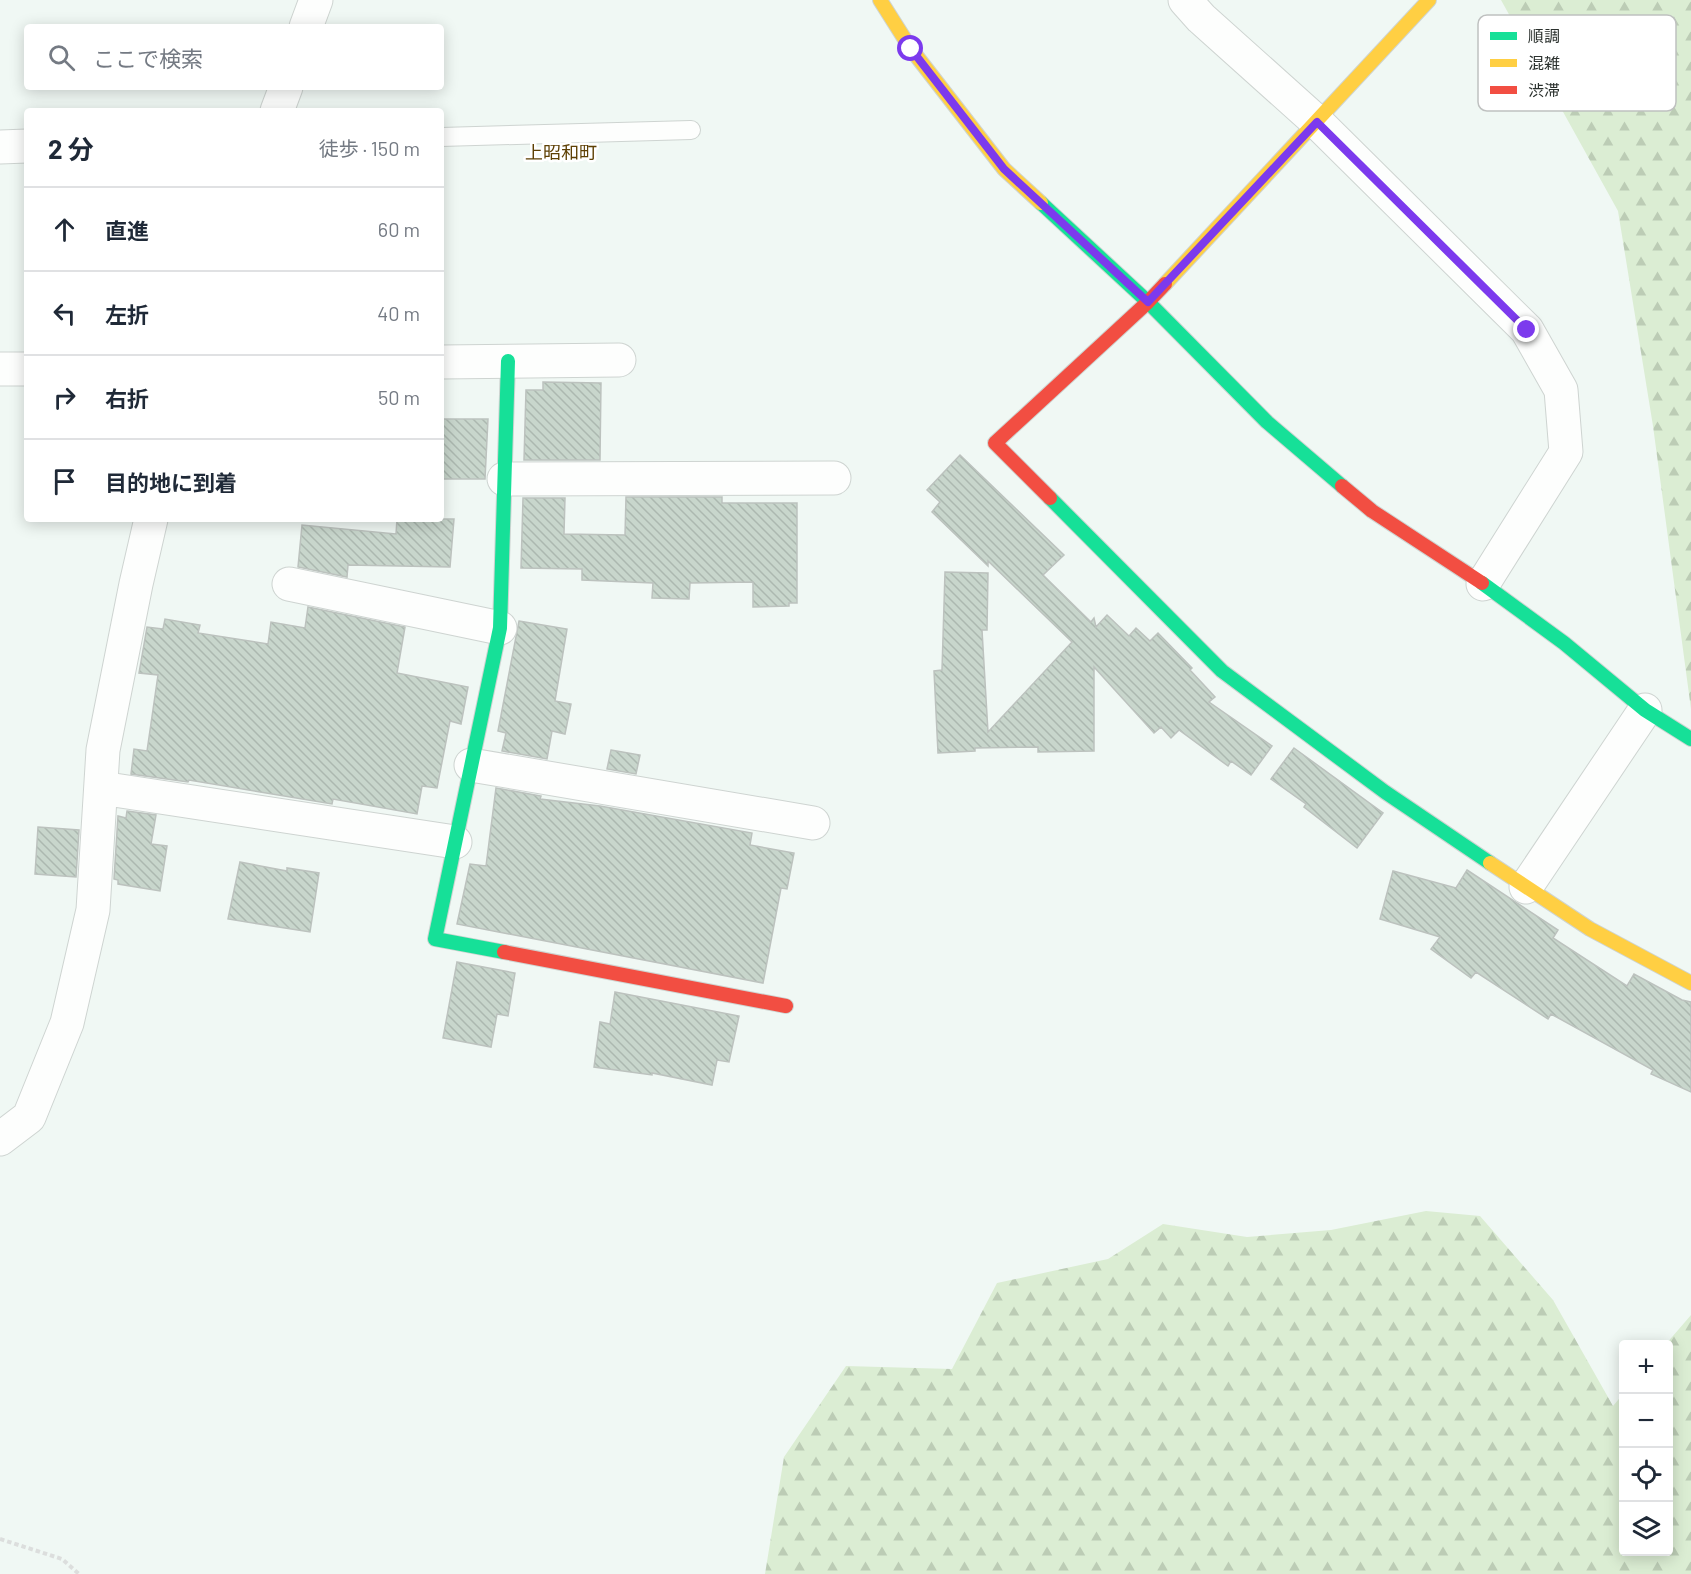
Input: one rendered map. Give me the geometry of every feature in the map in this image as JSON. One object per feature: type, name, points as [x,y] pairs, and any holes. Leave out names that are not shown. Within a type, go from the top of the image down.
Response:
[{"type":"street","points":[[307,24],[316,0]]},
{"type":"street","points":[[880,0],[911,49],[1004,169],[1148,302],[1267,422],[1372,511],[1483,584],[1563,643],[1646,710],[1691,739]]},
{"type":"street","points":[[1185,0],[1201,18],[1317,122],[1527,330],[1560,390],[1566,452],[1483,584]]},
{"type":"street","points":[[1429,0],[1148,302],[995,443],[1222,671],[1385,792],[1526,887],[1590,929],[1691,982]]},
{"type":"street","points":[[278,108],[285,90]]},
{"type":"street","points":[[0,147],[24,146]]},
{"type":"street","points":[[444,362],[619,360]]},
{"type":"street","points":[[508,361],[500,628],[435,939],[786,1006]]},
{"type":"street","points":[[0,369],[24,369]]},
{"type":"street","points":[[504,479],[834,478]]},
{"type":"street","points":[[0,1139],[29,1118],[67,1023],[93,910],[103,750],[150,522]]},
{"type":"street","points":[[289,584],[500,628]]},
{"type":"street","points":[[1526,887],[1646,710]]},
{"type":"street","points":[[471,765],[813,823]]},
{"type":"street","points":[[101,788],[455,842]]},
{"type":"lane","points":[[444,137],[691,130]]},
{"type":"path","points":[[0,1539],[62,1559],[79,1574]]},
{"type":"green space","points":[[1501,0],[1691,0],[1691,709],[1653,426],[1618,211],[1563,111],[1676,111],[1676,15],[1509,15]]},
{"type":"green space","points":[[1426,1211],[1480,1216],[1553,1300],[1613,1406],[1619,1399],[1619,1556],[1673,1556],[1673,1340],[1669,1340],[1691,1315],[1691,1574],[765,1574],[784,1457],[846,1366],[952,1369],[997,1283],[1108,1259],[1163,1224],[1247,1237],[1331,1230]]},
{"type":"building","points":[[543,382],[601,383],[600,460],[524,460],[526,390],[543,390]]},
{"type":"building","points":[[444,419],[488,419],[485,479],[444,479]]},
{"type":"building","points":[[960,455],[1064,555],[1043,575],[1091,622],[1094,618],[1096,627],[1107,615],[1129,636],[1136,628],[1150,641],[1158,633],[1192,668],[1190,670],[1215,697],[1209,702],[1272,746],[1251,775],[1231,761],[1228,766],[1179,730],[1171,738],[1161,727],[1154,733],[1094,667],[1094,751],[1038,752],[1038,747],[975,748],[975,751],[938,753],[934,671],[942,670],[945,572],[988,573],[987,630],[982,630],[988,732],[1072,642],[988,561],[988,566],[932,512],[940,502],[927,490]]},
{"type":"building","points":[[626,497],[722,497],[722,503],[797,503],[797,603],[789,603],[789,606],[753,607],[753,582],[690,583],[689,599],[652,598],[653,583],[582,580],[582,569],[521,568],[523,498],[565,498],[564,534],[625,535]]},
{"type":"building","points":[[444,519],[454,519],[450,567],[348,565],[347,577],[298,567],[302,525],[396,534],[397,522],[444,522]]},
{"type":"building","points":[[308,607],[405,627],[397,673],[468,687],[461,724],[450,721],[437,788],[422,786],[417,814],[333,799],[332,804],[189,780],[188,782],[131,774],[134,749],[147,751],[158,675],[139,673],[147,627],[163,629],[165,619],[200,625],[198,633],[268,644],[271,622],[305,628]]},
{"type":"building","points":[[519,621],[567,629],[555,701],[571,704],[565,734],[552,731],[547,759],[502,751],[506,733],[498,731]]},
{"type":"building","points":[[1294,748],[1383,813],[1357,848],[1304,807],[1306,804],[1271,779]]},
{"type":"building","points":[[611,750],[640,755],[636,774],[607,769]]},
{"type":"building","points":[[496,788],[541,796],[540,799],[600,806],[752,833],[750,845],[794,853],[787,889],[781,888],[763,983],[457,924],[470,864],[486,866]]},
{"type":"building","points":[[127,811],[156,815],[151,844],[167,846],[160,891],[118,884],[118,880],[114,879],[118,816],[126,818]]},
{"type":"building","points":[[38,827],[79,830],[76,877],[35,874]]},
{"type":"building","points":[[240,862],[287,871],[287,868],[319,873],[310,932],[228,919]]},
{"type":"building","points":[[1467,870],[1558,930],[1553,938],[1627,986],[1634,974],[1682,1000],[1691,1002],[1691,1092],[1651,1074],[1653,1070],[1551,1014],[1548,1019],[1476,972],[1471,978],[1431,949],[1440,937],[1380,919],[1393,871],[1456,888]]},
{"type":"building","points":[[457,962],[515,973],[508,1016],[497,1014],[491,1047],[443,1038]]},
{"type":"building","points":[[615,992],[739,1016],[729,1062],[717,1060],[712,1085],[652,1073],[652,1075],[594,1067],[600,1022],[610,1024]]},
{"type":"traffic: fast","points":[[1041,203],[1148,302],[1267,422],[1342,486]]},
{"type":"traffic: fast","points":[[504,952],[435,939],[500,628],[508,361]]},
{"type":"traffic: fast","points":[[1050,498],[1222,671],[1385,792],[1490,863]]},
{"type":"traffic: fast","points":[[1482,583],[1564,643],[1645,710],[1691,739]]},
{"type":"traffic: slow","points":[[880,0],[911,49],[1004,169],[1041,203]]},
{"type":"traffic: slow","points":[[1165,284],[1429,0]]},
{"type":"traffic: slow","points":[[1490,863],[1590,929],[1691,983]]},
{"type":"traffic: jam","points":[[1050,498],[995,443],[1165,284]]},
{"type":"traffic: jam","points":[[1342,486],[1372,511],[1482,583]]},
{"type":"traffic: jam","points":[[504,952],[786,1006]]},
{"type":"district","name":"上昭和町","points":[[561,152]]},
{"type":"route","points":[[911,49],[1004,169],[1148,302],[1317,122],[1527,330]]}]
